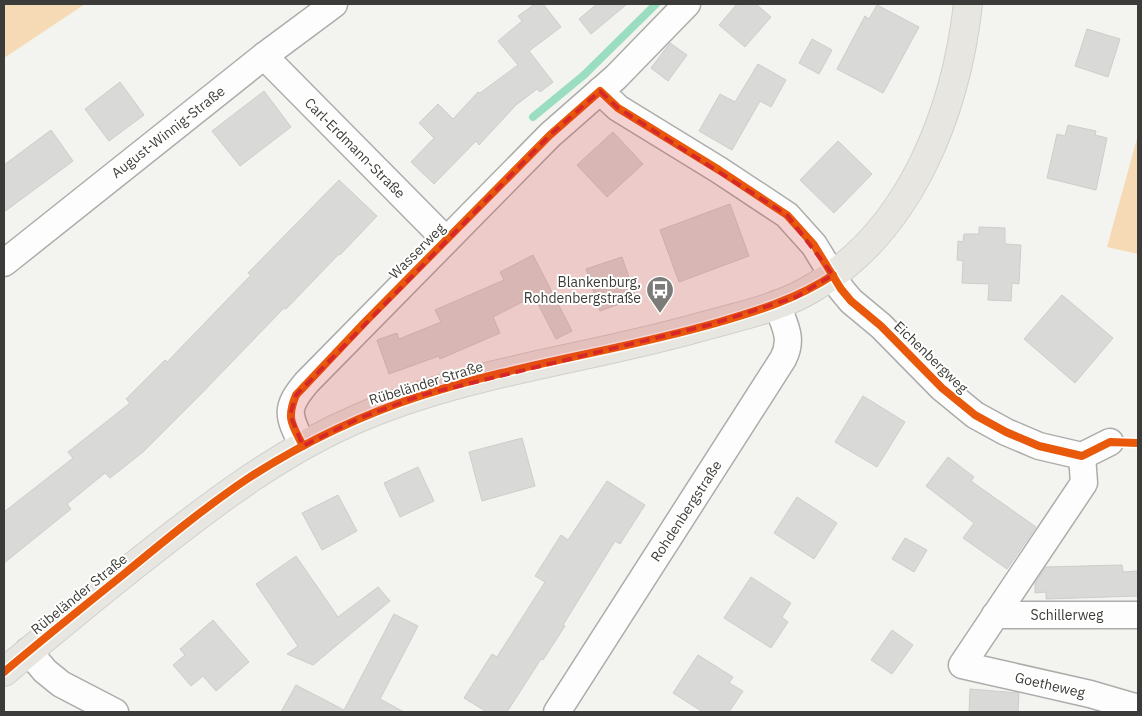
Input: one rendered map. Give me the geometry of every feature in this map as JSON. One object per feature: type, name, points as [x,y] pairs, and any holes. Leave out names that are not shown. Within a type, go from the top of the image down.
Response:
[{"type":"main road","name":"Rübeländer Straße","points":[[4,672],[223,496],[303,446],[360,418],[422,395],[492,376],[687,331],[777,304],[814,288],[833,275],[861,251],[880,230],[919,172],[934,141],[946,108],[957,69],[965,31],[968,4]]},
{"type":"street","name":"August-Winnig-Straße","points":[[4,263],[264,56],[334,4]]},
{"type":"street","name":"Wasserweg","points":[[303,446],[290,415],[290,409],[296,395],[365,322],[550,135],[616,77],[687,4]]},
{"type":"street","name":"Carl-Erdmann-Straße","points":[[264,56],[446,240]]},
{"type":"street","name":"Eichenbergweg","points":[[600,91],[618,108],[719,170],[787,215],[814,245],[851,301],[881,326],[942,388],[975,414],[1006,432],[1039,446],[1082,456]]},
{"type":"street","name":"Rohdenbergstraße","points":[[557,712],[783,359],[789,342],[777,304]]},
{"type":"street","points":[[995,616],[1084,483],[1082,456],[1110,442]]},
{"type":"street","name":"Schillerweg","points":[[995,616],[1138,616]]},
{"type":"street","name":"Goetheweg","points":[[995,616],[962,666],[1090,694],[1138,708]]},
{"type":"street","points":[[28,652],[45,672],[61,684],[115,712]]},
{"type":"highlighted area","points":[[600,91],[618,108],[787,215],[833,275],[796,297],[709,325],[422,395],[360,418],[303,446],[290,415],[296,395],[550,135]]},
{"type":"shaded area","points":[[4,4],[85,4],[4,58]]},
{"type":"shaded area","points":[[1138,135],[1138,254],[1107,247]]},
{"type":"building","points":[[535,4],[543,4],[561,27],[529,51],[553,82],[540,92],[537,89],[516,105],[479,145],[476,141],[434,184],[411,162],[434,138],[419,123],[438,104],[453,119],[478,92],[480,93],[518,65],[498,41],[522,21],[518,16]]},
{"type":"building","points":[[597,4],[627,4],[591,34],[579,19]]},
{"type":"building","points":[[737,4],[756,4],[771,17],[745,47],[719,25]]},
{"type":"building","points":[[877,5],[919,27],[883,93],[837,69],[865,16],[869,19]]},
{"type":"building","points":[[1087,29],[1120,39],[1108,77],[1075,66]]},
{"type":"building","points":[[812,39],[832,50],[819,74],[799,63]]},
{"type":"building","points":[[670,43],[687,55],[668,81],[651,68]]},
{"type":"building","points":[[758,64],[786,80],[771,107],[760,101],[732,150],[699,131],[720,94],[735,102]]},
{"type":"building","points":[[120,82],[144,115],[109,141],[85,109]]},
{"type":"building","points":[[264,91],[291,127],[240,166],[212,131]]},
{"type":"building","points":[[1068,125],[1096,131],[1095,135],[1107,138],[1096,190],[1047,178],[1057,134],[1065,136]]},
{"type":"building","points":[[51,130],[73,161],[4,212],[4,165]]},
{"type":"building","points":[[613,132],[643,164],[607,197],[577,165]]},
{"type":"building","points":[[838,141],[872,174],[834,213],[800,180]]},
{"type":"building","points":[[339,180],[377,216],[143,452],[110,478],[105,473],[67,504],[71,509],[4,563],[4,512],[73,458],[68,452],[130,403],[126,399],[165,360],[167,362],[251,275],[248,273]]},
{"type":"building","points":[[730,204],[749,256],[679,282],[660,230]]},
{"type":"building","points":[[979,227],[1005,228],[1005,244],[1021,245],[1019,284],[1012,283],[1011,301],[988,300],[989,284],[962,283],[963,261],[957,260],[958,241],[963,242],[964,234],[979,234]]},
{"type":"building","points":[[533,255],[572,331],[556,339],[534,296],[493,317],[500,333],[440,359],[439,356],[389,374],[377,340],[397,333],[399,339],[441,322],[435,310],[504,280],[500,272]]},
{"type":"building","points":[[622,257],[636,298],[600,311],[586,269]]},
{"type":"building","points":[[1062,295],[1113,338],[1075,383],[1024,339]]},
{"type":"building","points":[[863,396],[905,422],[877,467],[835,442]]},
{"type":"building","points":[[522,438],[535,486],[482,501],[469,452]]},
{"type":"building","points":[[948,457],[974,477],[971,481],[1036,527],[1007,569],[963,538],[974,523],[926,486]]},
{"type":"building","points":[[418,467],[434,501],[400,517],[384,483]]},
{"type":"building","points":[[607,481],[645,505],[620,544],[615,541],[563,625],[565,626],[507,712],[487,712],[464,698],[492,654],[497,657],[545,582],[535,576],[561,535],[568,540]]},
{"type":"building","points":[[338,495],[357,531],[322,550],[302,513]]},
{"type":"building","points":[[797,497],[837,523],[814,559],[774,533]]},
{"type":"building","points":[[905,538],[927,550],[914,572],[892,559]]},
{"type":"building","points":[[296,556],[338,617],[378,587],[390,601],[313,665],[287,654],[298,646],[256,584]]},
{"type":"building","points":[[1122,565],[1123,572],[1138,571],[1138,596],[1046,599],[1046,592],[1035,593],[1035,583],[1046,567]]},
{"type":"building","points":[[751,577],[791,603],[782,617],[788,622],[771,648],[724,618]]},
{"type":"building","points":[[394,614],[418,626],[380,699],[404,712],[281,712],[296,685],[344,710]]},
{"type":"building","points":[[213,620],[249,662],[216,691],[203,676],[191,686],[173,665],[185,655],[180,649]]},
{"type":"building","points":[[892,630],[913,645],[892,674],[871,660]]},
{"type":"building","points":[[698,655],[733,677],[729,683],[743,691],[729,712],[703,712],[673,693]]},
{"type":"building","points":[[970,689],[1019,693],[1018,712],[969,712]]},
{"type":"waterway","points":[[533,117],[584,75],[656,4]]},
{"type":"cycle path","points":[[303,446],[291,416],[296,395],[365,322],[550,135],[600,91],[618,108],[719,170],[787,215],[814,245],[841,289],[851,301],[881,326],[942,388],[975,415],[1006,432],[1039,446],[1082,456],[1110,442],[1138,443]]},
{"type":"cycle path","points":[[4,672],[215,501],[267,466],[330,432],[374,412],[457,385],[531,366],[679,333],[747,314],[791,298],[833,275]]},
{"type":"place","name":"Blankenburg, Rohdenbergstraße","points":[[660,314]]}]
